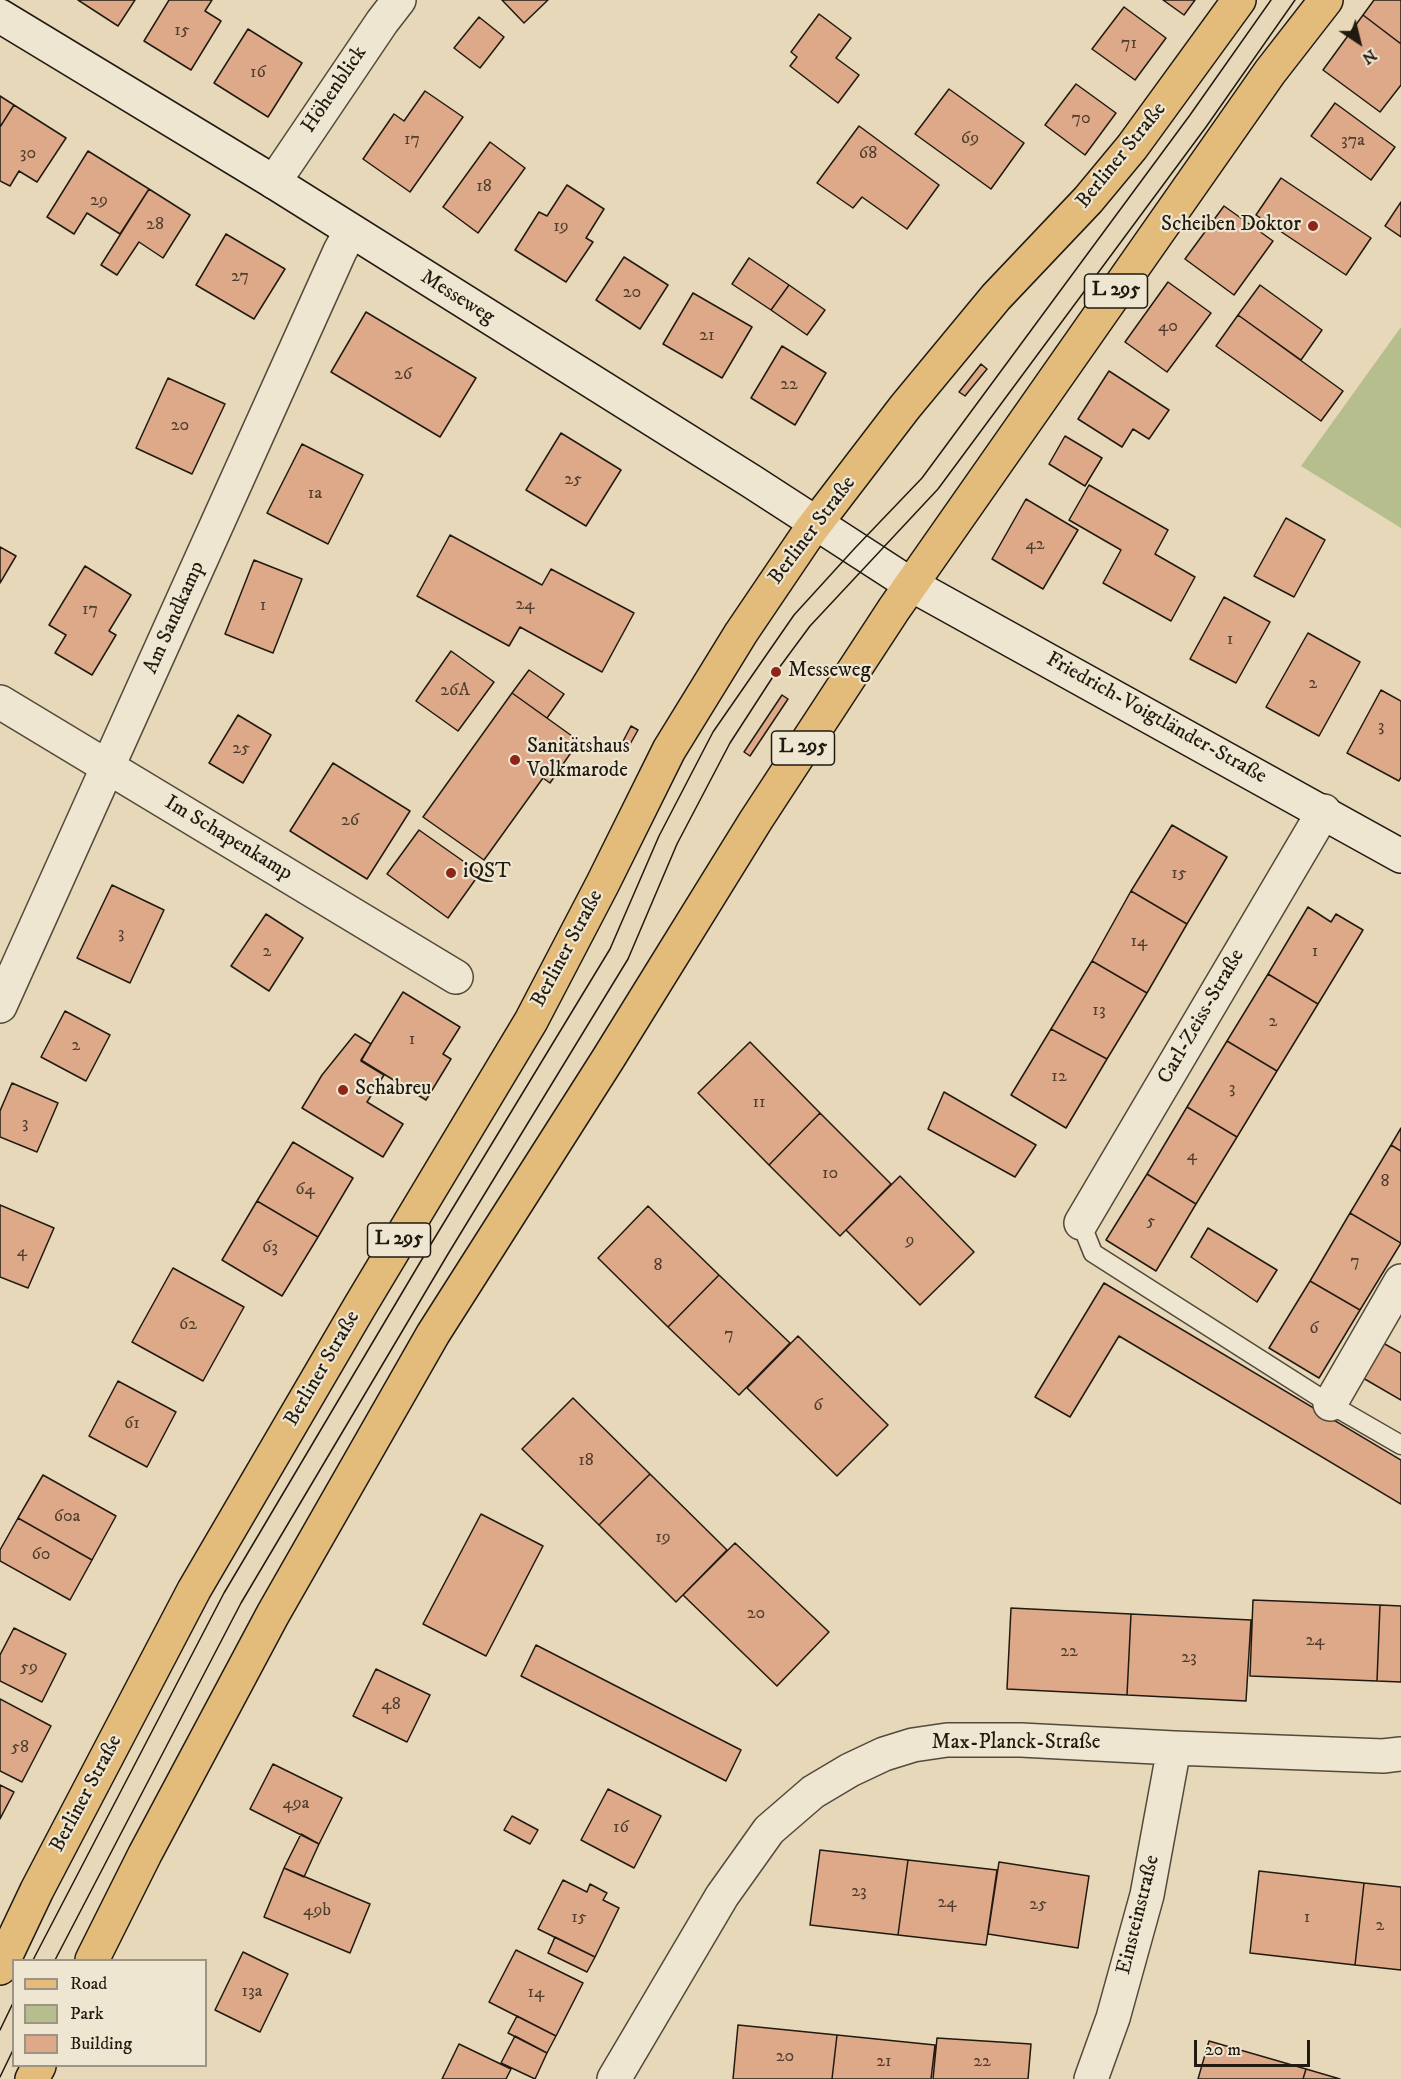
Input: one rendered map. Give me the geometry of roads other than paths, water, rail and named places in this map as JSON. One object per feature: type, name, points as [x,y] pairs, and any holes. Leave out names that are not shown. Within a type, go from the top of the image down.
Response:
[{"type":"main road","name":"Berliner Straße","points":[[0,1968],[37,1890],[194,1590],[354,1316],[531,1021],[669,750],[753,614],[816,523],[905,407],[996,297],[1088,200],[1132,147],[1239,0]]},
{"type":"main road","name":"L 295","points":[[92,1959],[145,1854],[273,1614],[429,1342],[756,820],[910,584],[1270,72],[1326,0]]},
{"type":"street","name":"Höhenblick","points":[[274,182],[399,0]]},
{"type":"street","name":"Messeweg","points":[[0,16],[274,182],[910,584]]},
{"type":"street","name":"Am Sandkamp","points":[[0,1006],[351,231]]},
{"type":"street","name":"Friedrich-Voigtländer-Straße","points":[[910,584],[1401,856]]},
{"type":"street","name":"Im Schapenkamp","points":[[0,702],[456,976]]},
{"type":"street","name":"Carl-Zeiss-Straße","points":[[1081,1223],[1324,812]]},
{"type":"street","points":[[1330,1404],[1401,1281]]},
{"type":"street","name":"Max-Planck-Straße","points":[[614,2079],[722,1896],[769,1830],[813,1792],[850,1770],[884,1754],[914,1745],[947,1740],[1021,1740],[1174,1749],[1383,1756],[1401,1754]]},
{"type":"street","name":"Einsteinstraße","points":[[1091,2079],[1113,2018],[1146,1895],[1174,1749]]},
{"type":"lane","points":[[1081,1223],[1094,1253],[1330,1404],[1401,1445]]},
{"type":"tram line","points":[[34,1959],[224,1593],[431,1244],[610,949],[659,836],[713,732],[794,615],[922,478],[1190,115],[1271,0]]},
{"type":"tram line","points":[[56,1959],[241,1603],[448,1254],[628,959],[677,844],[730,743],[776,672],[810,626],[938,489],[1206,127],[1295,0]]},
{"type":"tram line","points":[[0,2030],[12,2005]]},
{"type":"tram line","points":[[0,2077],[12,2052]]},
{"type":"place","name":"Scheiben Doktor","points":[[1313,226]]},
{"type":"place","name":"Messeweg","points":[[776,672]]},
{"type":"place","name":"Sanitätshaus Volkmarode","points":[[515,760]]},
{"type":"place","name":"iQST","points":[[451,873]]},
{"type":"place","name":"Schabreu","points":[[343,1090]]}]
